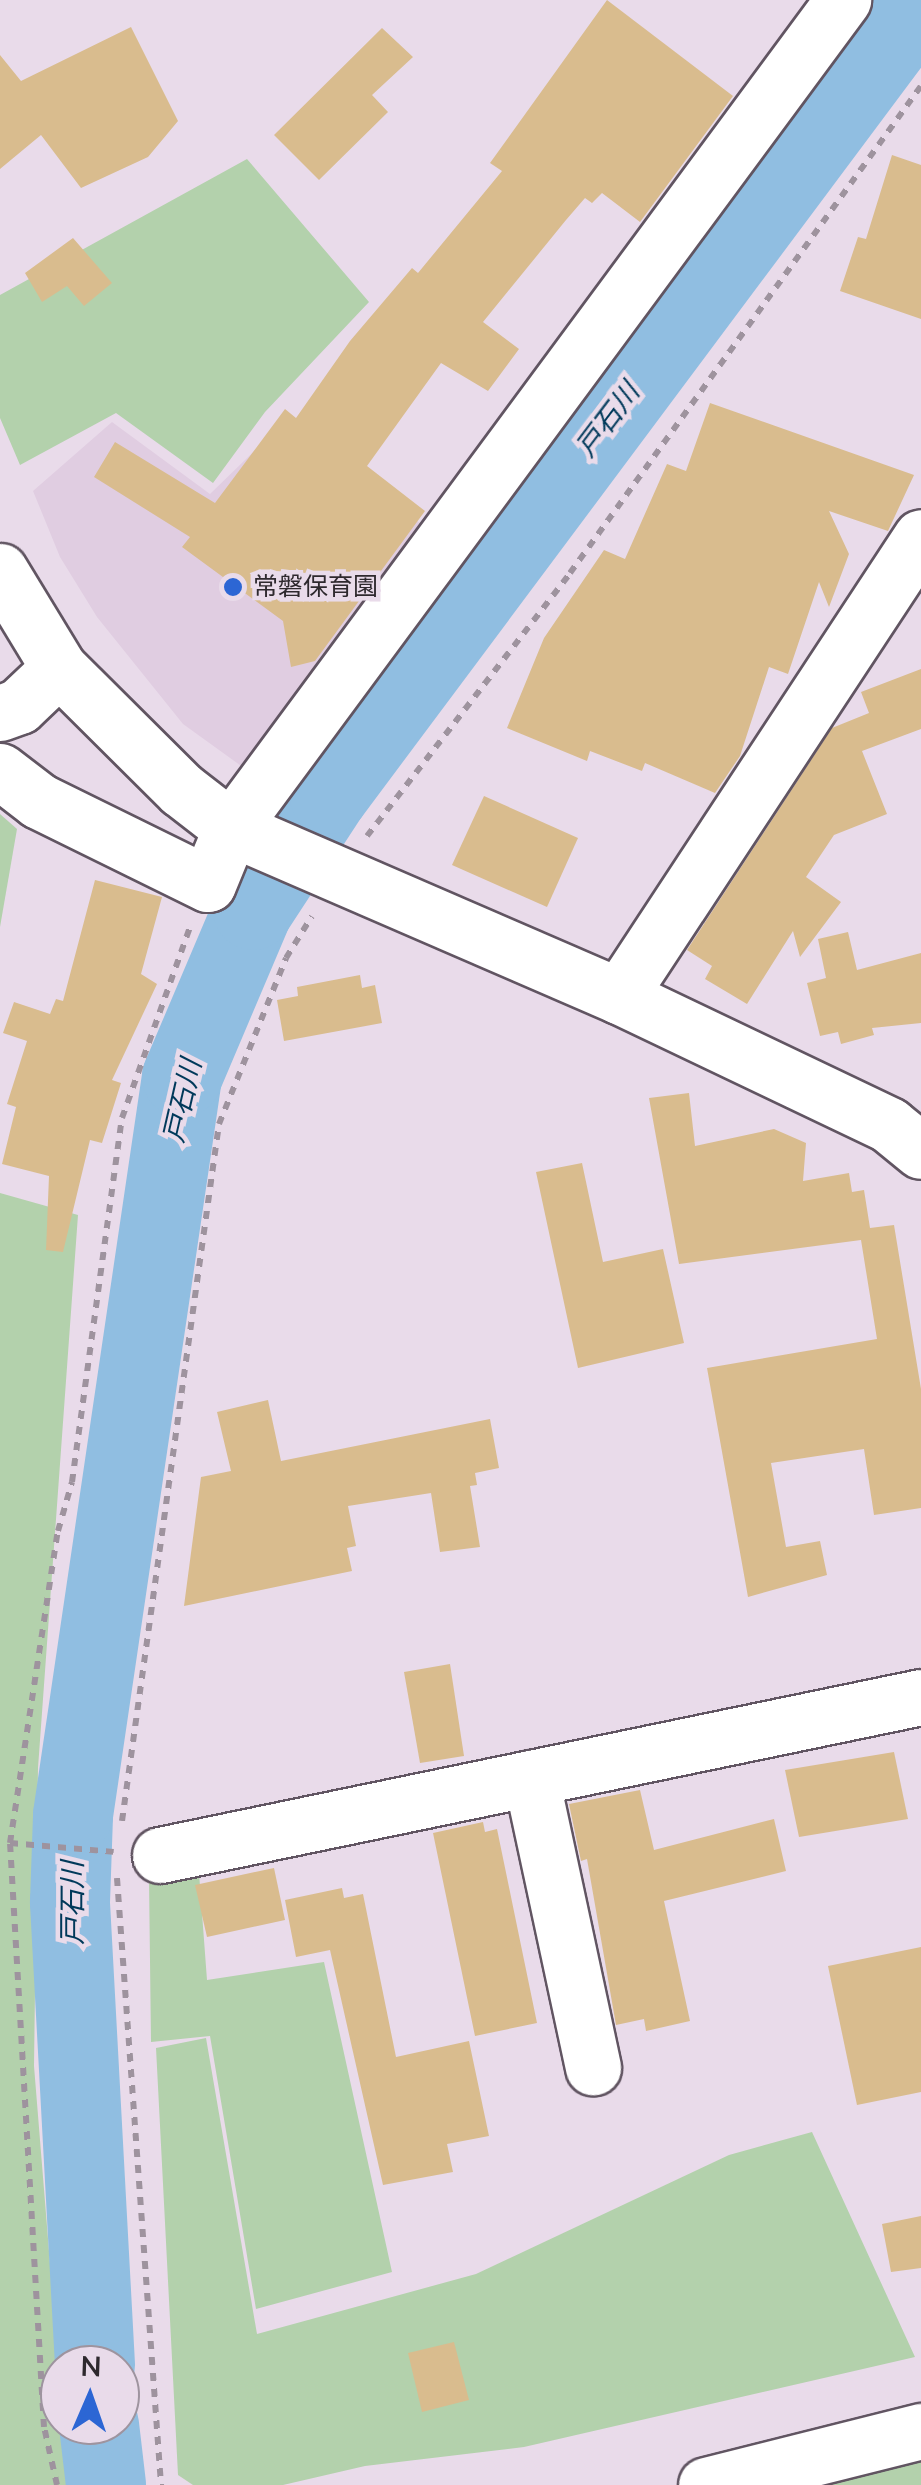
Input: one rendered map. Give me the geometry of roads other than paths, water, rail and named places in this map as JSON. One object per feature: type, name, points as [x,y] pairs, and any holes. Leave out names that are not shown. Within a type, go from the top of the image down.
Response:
[{"type":"street","points":[[0,772],[40,801],[208,884],[241,832],[843,0]]},
{"type":"street","points":[[618,996],[921,537]]},
{"type":"street","points":[[0,571],[59,668],[182,790],[241,832],[618,996],[889,1125],[921,1151]]},
{"type":"street","points":[[0,712],[19,706],[59,668]]},
{"type":"street","points":[[135,1854],[531,1778],[921,1697]]},
{"type":"street","points":[[531,1778],[593,2068]]},
{"type":"street","points":[[706,2485],[921,2431]]},
{"type":"waterway","name":"戸石川","points":[[94,2345],[70,1902],[73,1815],[182,1077],[253,910],[329,794],[921,1]]},
{"type":"waterway","name":"戸石川","points":[[101,2445],[106,2485]]},
{"type":"place","name":"常磐保育園","points":[[233,587]]}]
